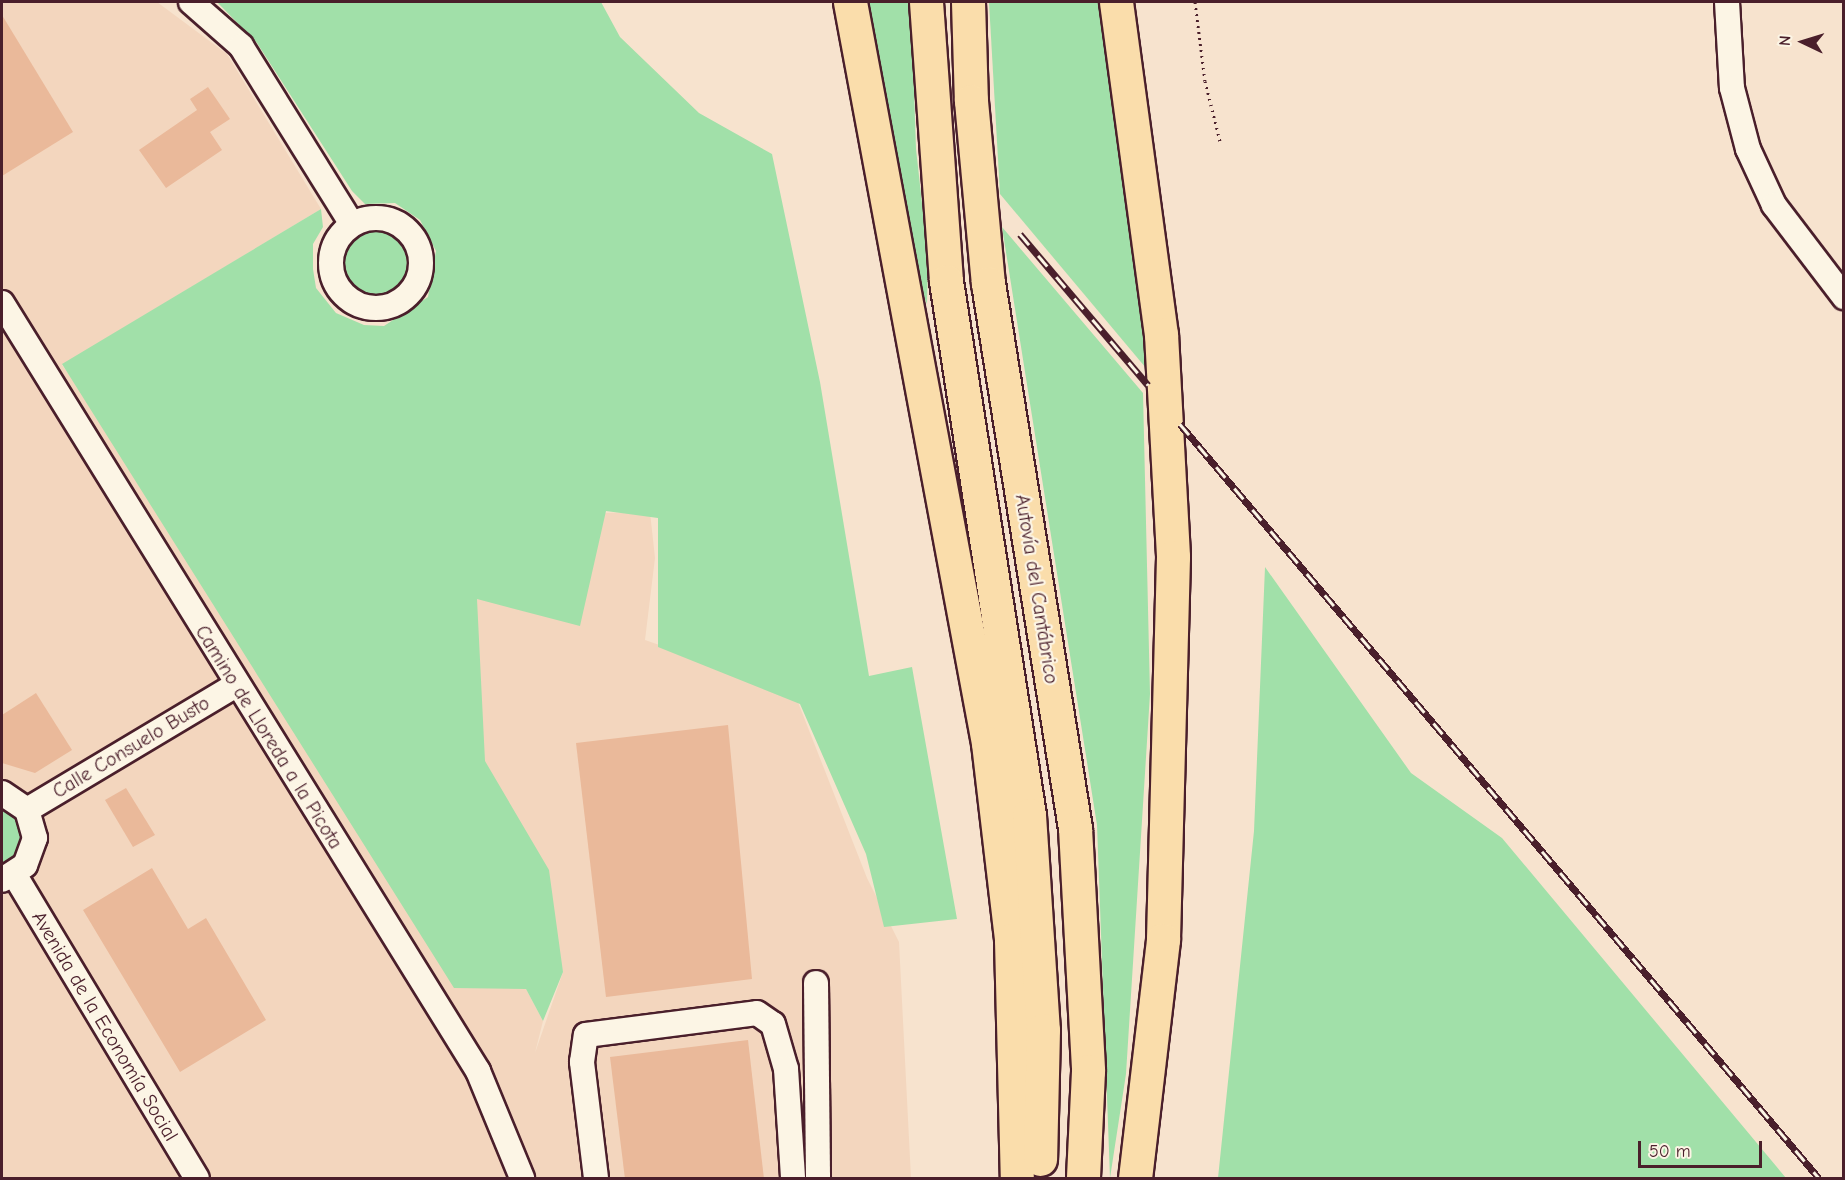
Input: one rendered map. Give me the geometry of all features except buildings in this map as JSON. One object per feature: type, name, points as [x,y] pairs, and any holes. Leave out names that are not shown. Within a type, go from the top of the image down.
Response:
[{"type":"highway","points":[[850,2],[988,742],[1011,940],[1017,1179]]},
{"type":"highway","name":"Autovía del Cantábrico","points":[[926,2],[946,281],[1029,815],[1043,1030],[1039,1179]]},
{"type":"highway","name":"Autovía del Cantábrico","points":[[968,2],[971,101],[988,283],[1075,828],[1088,1071],[1083,1179]]},
{"type":"highway","points":[[1116,2],[1161,334],[1173,557],[1163,940],[1135,1179]]},
{"type":"street","points":[[191,2],[241,46],[352,224]]},
{"type":"street","points":[[1727,2],[1732,88],[1748,149],[1773,205],[1844,297]]},
{"type":"street","name":"Camino de Lloreda a la Picota","points":[[2,303],[236,684],[478,1071],[522,1179]]},
{"type":"street","name":"Calle Consuelo Busto","points":[[27,810],[236,684]]},
{"type":"street","points":[[2,793],[27,810],[35,838],[32,852],[8,877]]},
{"type":"street","name":"Avenida de la Economía Social","points":[[8,877],[197,1179]]},
{"type":"street","points":[[816,983],[818,1179]]},
{"type":"street","points":[[596,1179],[582,1062],[586,1035],[757,1013],[773,1024],[786,1069],[793,1179]]},
{"type":"path","points":[[1195,2],[1205,81],[1220,141]]},
{"type":"shaded area","points":[[2,2],[157,2],[227,54],[321,209],[62,365],[526,989],[543,1021],[535,1053],[563,972],[472,756],[471,596],[595,513],[650,512],[655,558],[645,640],[794,692],[867,878],[899,942],[911,1178],[2,1178]]},
{"type":"green space","points":[[217,2],[601,2],[620,37],[699,113],[772,154],[820,382],[869,676],[912,667],[957,919],[884,927],[866,854],[800,704],[658,647],[658,518],[606,511],[580,626],[477,599],[485,761],[549,870],[563,972],[543,1021],[526,989],[454,988],[62,364],[321,209],[323,227],[313,244],[313,269],[316,288],[336,313],[364,325],[384,326],[428,297],[436,251],[420,220],[395,203],[365,204],[352,191],[257,43]]},
{"type":"green space","points":[[862,2],[911,2],[916,149],[928,257],[927,304],[909,261]]},
{"type":"green space","points":[[989,2],[1104,2],[1151,374],[1000,194]]},
{"type":"green space","points":[[1002,227],[1143,393],[1150,694],[1126,1074],[1110,1178],[1097,825]]},
{"type":"green space","points":[[374,231],[387,233],[402,246],[407,264],[405,277],[392,292],[374,297],[361,295],[346,282],[341,264],[343,251],[356,236]]},
{"type":"green space","points":[[1265,567],[1411,773],[1502,838],[1786,1178],[1218,1178],[1254,831]]},
{"type":"green space","points":[[2,803],[16,813],[25,834],[18,857],[2,870]]},
{"type":"railway","points":[[1020,234],[1148,385]]},
{"type":"railway","points":[[1180,424],[1819,1178]]}]
